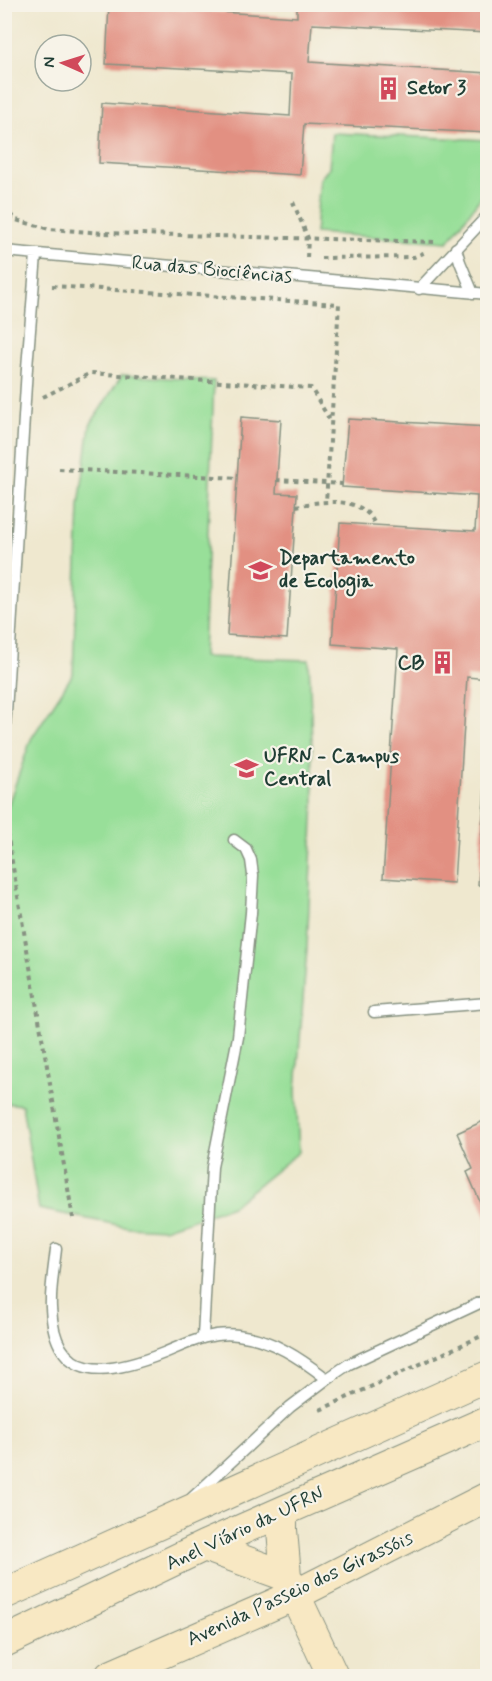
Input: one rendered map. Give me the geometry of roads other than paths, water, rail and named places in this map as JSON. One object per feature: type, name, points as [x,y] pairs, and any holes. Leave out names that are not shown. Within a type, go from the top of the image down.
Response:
[{"type":"main road","name":"Anel Viário da UFRN","points":[[4,1594],[488,1376]]},
{"type":"main road","name":"Anel Viário da UFRN","points":[[4,1642],[204,1546],[488,1421]]},
{"type":"main road","name":"Avenida Passeio dos Girassóis","points":[[110,1677],[291,1586],[488,1497]]},
{"type":"main road","points":[[282,1512],[282,1530],[291,1586],[333,1677]]},
{"type":"main road","points":[[204,1546],[291,1586]]},
{"type":"lane","points":[[419,289],[452,245],[470,236],[488,215]]},
{"type":"lane","points":[[452,245],[473,293]]},
{"type":"lane","name":"Rua das Biociências","points":[[4,251],[488,294]]},
{"type":"lane","points":[[4,744],[36,255]]},
{"type":"lane","points":[[203,1336],[212,1167],[238,1037],[251,913],[253,875],[250,860],[246,849],[234,840]]},
{"type":"lane","points":[[374,1012],[488,1003]]},
{"type":"lane","points":[[56,1249],[51,1307],[56,1339],[69,1360],[93,1370],[126,1366],[162,1354],[203,1336],[237,1335],[270,1343],[298,1356],[327,1378]]},
{"type":"lane","points":[[168,1521],[290,1407],[327,1378],[349,1364],[488,1299]]},
{"type":"place","name":"Setor 3","points":[[389,88]]},
{"type":"place","name":"Departamento de Ecologia","points":[[261,570]]},
{"type":"place","name":"CB","points":[[442,663]]},
{"type":"place","name":"UFRN - Campus Central","points":[[246,768]]}]
